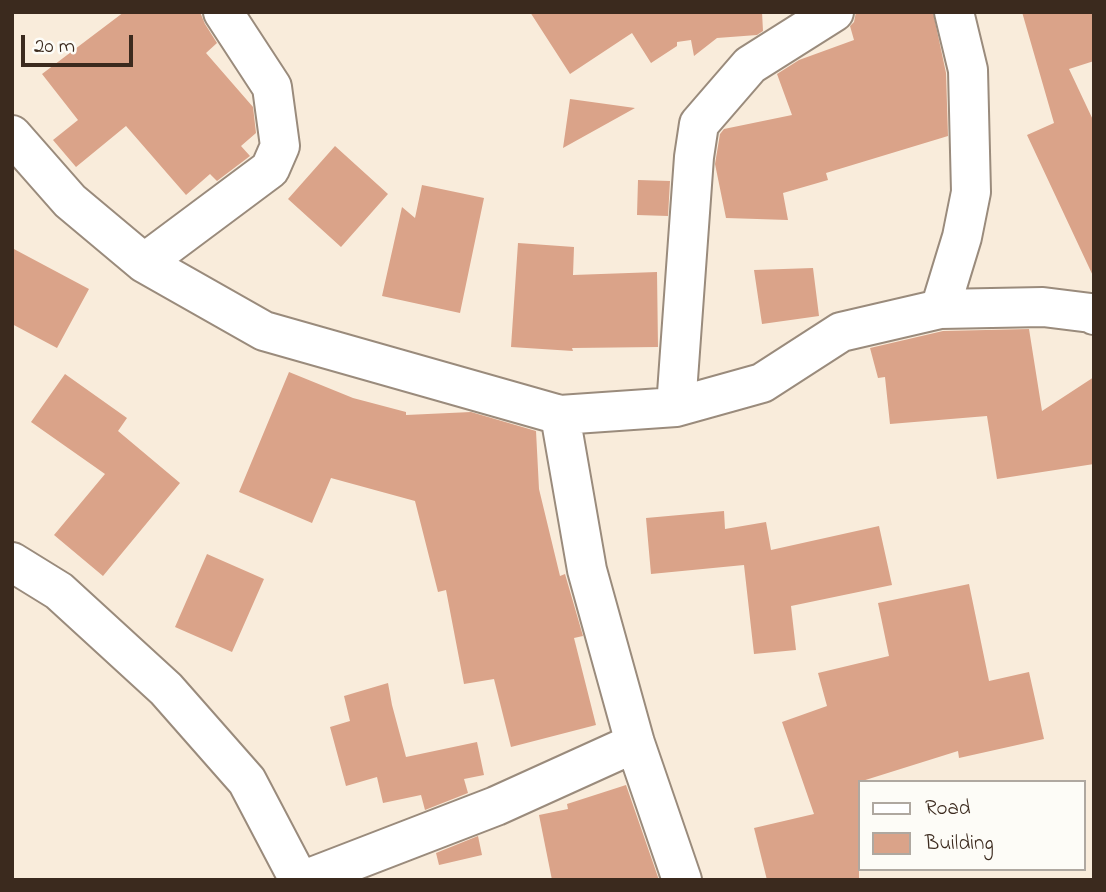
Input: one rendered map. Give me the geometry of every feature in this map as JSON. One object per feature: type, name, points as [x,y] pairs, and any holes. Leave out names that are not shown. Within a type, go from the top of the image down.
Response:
[{"type":"street","points":[[144,263],[270,169],[280,146],[272,87],[223,12]]},
{"type":"street","points":[[676,407],[694,157],[699,124],[750,65],[834,12]]},
{"type":"street","points":[[940,309],[962,237],[971,192],[968,70],[954,12]]},
{"type":"street","points":[[12,135],[70,201],[144,263],[264,331],[560,415],[676,407],[762,383],[841,332],[940,309],[1043,307],[1094,315]]},
{"type":"street","points":[[560,415],[587,570],[635,743],[682,880]]},
{"type":"street","points":[[12,562],[59,591],[166,689],[247,780],[301,880],[496,806],[635,743]]},
{"type":"building","points":[[124,12],[200,12],[217,43],[206,53],[253,107],[256,133],[241,146],[250,156],[217,181],[210,174],[186,195],[126,126],[76,167],[53,140],[78,120],[42,74]]},
{"type":"building","points":[[530,12],[762,12],[763,31],[757,35],[717,38],[694,56],[691,40],[677,42],[677,46],[651,63],[632,33],[570,74]]},
{"type":"building","points":[[856,12],[933,12],[946,73],[948,136],[826,173],[828,180],[783,193],[788,220],[726,218],[715,164],[720,134],[724,129],[792,115],[777,74],[799,60],[854,40],[850,26],[854,22]]},
{"type":"building","points":[[1022,12],[1094,12],[1094,61],[1069,69],[1094,122],[1094,278],[1027,135],[1054,123]]},
{"type":"building","points":[[570,99],[635,108],[563,148]]},
{"type":"building","points":[[335,146],[388,194],[341,247],[288,199]]},
{"type":"building","points":[[638,180],[670,181],[668,216],[637,215]]},
{"type":"building","points":[[422,185],[484,198],[460,313],[382,296],[402,207],[415,218]]},
{"type":"building","points":[[518,243],[574,247],[573,275],[657,272],[658,347],[572,348],[573,351],[511,347]]},
{"type":"building","points":[[12,248],[89,289],[57,348],[12,324]]},
{"type":"building","points":[[813,268],[819,316],[762,324],[754,270]]},
{"type":"building","points":[[1029,329],[1042,411],[1094,377],[1094,464],[997,479],[987,416],[890,424],[885,377],[878,378],[870,348],[943,331]]},
{"type":"building","points":[[289,372],[353,398],[406,412],[406,415],[471,412],[536,431],[539,489],[560,576],[565,574],[583,636],[574,638],[596,725],[511,747],[494,679],[464,684],[446,590],[438,592],[415,501],[331,478],[312,523],[239,492]]},
{"type":"building","points":[[65,374],[127,418],[118,431],[180,483],[103,576],[54,535],[105,474],[31,422]]},
{"type":"building","points":[[724,511],[725,529],[766,522],[771,550],[879,526],[892,585],[791,606],[796,650],[754,654],[744,565],[651,574],[646,518]]},
{"type":"building","points":[[207,554],[264,579],[232,652],[175,627]]},
{"type":"building","points":[[969,584],[989,681],[1029,672],[1044,739],[959,758],[958,751],[858,780],[859,880],[767,880],[754,828],[814,814],[782,722],[827,706],[818,673],[889,656],[878,603]]},
{"type":"building","points":[[388,683],[406,757],[477,742],[484,775],[464,779],[468,793],[425,810],[421,795],[383,803],[377,777],[346,786],[330,727],[350,721],[344,696]]},
{"type":"building","points":[[626,785],[659,880],[552,880],[539,815],[568,809],[567,804]]},
{"type":"building","points":[[478,836],[482,855],[439,865],[436,853]]}]
